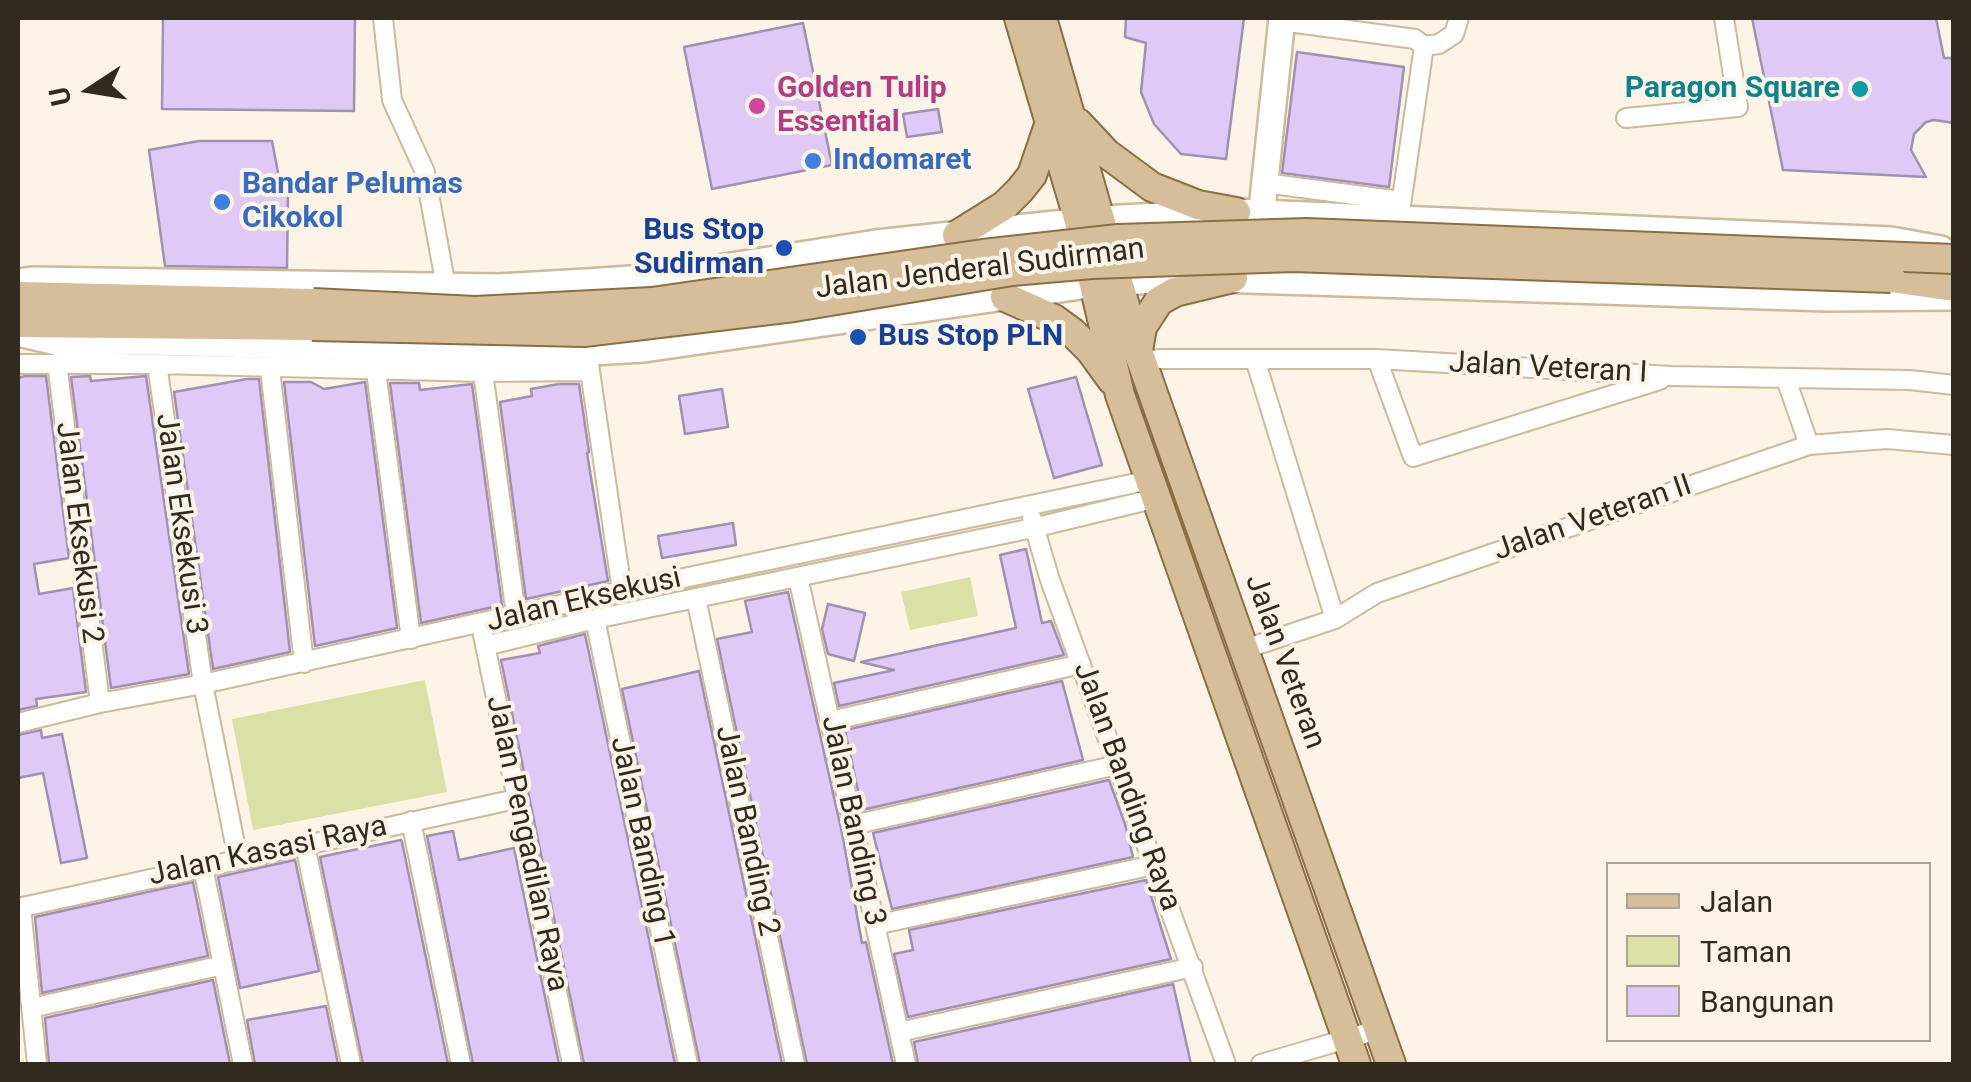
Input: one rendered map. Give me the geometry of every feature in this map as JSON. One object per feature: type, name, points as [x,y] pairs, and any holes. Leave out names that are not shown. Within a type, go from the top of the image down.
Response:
[{"type":"main road","points":[[1019,18],[1059,109],[1126,170],[1152,187],[1198,205],[1248,213]]},
{"type":"main road","points":[[1042,18],[1059,109],[1106,283],[1120,395]]},
{"type":"main road","points":[[957,234],[1005,206],[1032,175],[1059,109]]},
{"type":"main road","name":"Jalan Jenderal Sudirman","points":[[18,324],[652,302],[1083,243],[1307,233],[1954,259]]},
{"type":"main road","name":"Jalan Jenderal Sudirman","points":[[18,296],[584,332],[794,306],[1012,271],[1092,264],[1293,258],[1890,278],[1954,287]]},
{"type":"main road","points":[[1140,357],[1142,327],[1159,301],[1175,292],[1246,278]]},
{"type":"main road","name":"Jalan Veteran","points":[[1106,283],[1140,357],[1391,1064]]},
{"type":"main road","points":[[1005,297],[1054,319],[1072,332],[1103,366],[1120,395],[1351,1052]]},
{"type":"main road","points":[[1243,737],[1272,725]]},
{"type":"street","points":[[383,18],[392,100],[425,172],[446,287]]},
{"type":"street","points":[[1246,278],[1248,213],[1264,183],[1282,19],[1414,39],[1424,46],[1439,44],[1454,34],[1459,18]]},
{"type":"street","points":[[1626,118],[1738,107],[1724,18]]},
{"type":"street","points":[[1264,183],[1400,210],[1424,46]]},
{"type":"street","name":"Jalan Jenderal Sudirman","points":[[18,282],[499,287],[662,276],[876,243],[1090,220],[1400,210],[1890,240],[1954,251]]},
{"type":"street","points":[[876,243],[894,257],[904,281],[904,296],[888,313]]},
{"type":"street","name":"Jalan Jenderal Sudirman","points":[[18,332],[61,343],[216,355],[557,354],[589,361],[644,348],[1106,283],[1246,278],[1828,298],[1954,297]]},
{"type":"street","points":[[18,364],[158,364],[216,355],[270,368],[483,372],[589,361],[622,590]]},
{"type":"street","name":"Jalan Veteran I","points":[[1140,357],[1376,359],[1671,376],[1910,380],[1954,385]]},
{"type":"street","points":[[1376,359],[1413,458],[1671,376]]},
{"type":"street","points":[[1254,360],[1336,619]]},
{"type":"street","name":"Jalan Eksekusi 2","points":[[57,364],[100,703]]},
{"type":"street","name":"Jalan Eksekusi 3","points":[[158,364],[203,684],[238,859]]},
{"type":"street","points":[[270,368],[304,662]]},
{"type":"street","points":[[376,371],[411,639]]},
{"type":"street","points":[[483,372],[516,616]]},
{"type":"street","points":[[1786,379],[1809,446]]},
{"type":"street","name":"Jalan Veteran II","points":[[1245,649],[1336,619],[1377,592],[1809,446],[1887,439],[1954,445]]},
{"type":"street","name":"Jalan Eksekusi","points":[[18,723],[622,590],[1030,508],[1154,489]]},
{"type":"street","name":"Jalan Eksekusi","points":[[485,646],[595,618],[1033,528],[1154,489]]},
{"type":"street","name":"Jalan Banding Raya","points":[[1030,508],[1033,528],[1226,1064]]},
{"type":"street","name":"Jalan Banding 3","points":[[798,577],[906,1064]]},
{"type":"street","name":"Jalan Banding 2","points":[[696,598],[796,1064]]},
{"type":"street","name":"Jalan Banding 1","points":[[595,618],[688,1064]]},
{"type":"street","name":"Jalan Pengadilan Raya","points":[[481,624],[572,1064]]},
{"type":"street","points":[[830,720],[1081,664]]},
{"type":"street","points":[[853,825],[1118,764]]},
{"type":"street","name":"Jalan Kasasi Raya","points":[[19,907],[516,799]]},
{"type":"street","points":[[411,821],[461,1064]]},
{"type":"street","points":[[305,845],[351,1064]]},
{"type":"street","points":[[875,925],[1154,865]]},
{"type":"street","points":[[203,866],[243,1064]]},
{"type":"street","points":[[19,907],[38,1064]]},
{"type":"street","points":[[31,1008],[223,966]]},
{"type":"street","points":[[898,1032],[1192,967]]},
{"type":"street","points":[[1260,1064],[1351,1052],[1377,1030]]},
{"type":"green space","points":[[970,577],[978,616],[910,630],[901,592]]},
{"type":"green space","points":[[425,680],[447,792],[253,830],[232,719]]},
{"type":"building","points":[[163,18],[355,18],[354,111],[162,109]]},
{"type":"building","points":[[1126,18],[1244,18],[1226,159],[1181,154],[1154,124],[1141,92],[1146,43],[1125,37]]},
{"type":"building","name":"Paragon Square","points":[[1752,18],[1936,18],[1944,58],[1954,58],[1954,123],[1926,122],[1914,134],[1911,150],[1926,177],[1783,170]]},
{"type":"building","name":"Golden Tulip Essential","points":[[803,23],[832,165],[712,189],[684,47]]},
{"type":"building","points":[[1297,52],[1404,67],[1389,187],[1282,173]]},
{"type":"building","points":[[938,109],[942,132],[907,137],[903,114]]},
{"type":"building","name":"Bandar Pelumas Cikokol","points":[[199,141],[272,141],[280,183],[288,193],[287,268],[165,266],[149,150]]},
{"type":"building","points":[[46,376],[69,558],[34,564],[39,594],[73,588],[86,692],[36,699],[37,706],[18,710],[18,378]]},
{"type":"building","points":[[90,376],[91,381],[146,376],[189,674],[111,688],[71,377]]},
{"type":"building","points":[[1076,377],[1102,465],[1054,478],[1028,389]]},
{"type":"building","points":[[259,379],[290,652],[213,669],[174,392]]},
{"type":"building","points":[[284,382],[311,382],[324,389],[365,382],[397,628],[315,646]]},
{"type":"building","points":[[390,383],[419,383],[420,390],[472,384],[502,605],[421,623]]},
{"type":"building","points":[[579,384],[608,581],[526,599],[500,402],[532,396],[531,389]]},
{"type":"building","points":[[722,389],[728,427],[685,434],[679,396]]},
{"type":"building","points":[[733,523],[736,545],[662,558],[658,536]]},
{"type":"building","points":[[1026,549],[1042,623],[1051,621],[1064,655],[839,706],[834,683],[894,670],[861,662],[1016,628],[1000,555]]},
{"type":"building","points":[[788,592],[842,833],[862,943],[866,942],[893,1064],[807,1064],[717,639],[752,632],[745,601]]},
{"type":"building","points":[[828,604],[865,613],[854,661],[828,654],[822,629]]},
{"type":"building","points":[[585,634],[675,1064],[584,1064],[501,660],[540,653],[538,646]]},
{"type":"building","points":[[699,671],[782,1064],[700,1064],[622,689]]},
{"type":"building","points":[[1062,681],[1083,760],[862,810],[845,730]]},
{"type":"building","points":[[41,730],[42,738],[62,734],[87,858],[61,863],[43,773],[18,778],[18,735]]},
{"type":"building","points":[[1109,780],[1133,857],[892,909],[873,833]]},
{"type":"building","points":[[453,831],[459,860],[514,848],[559,1064],[473,1064],[427,836]]},
{"type":"building","points":[[401,840],[448,1064],[363,1064],[320,857]]},
{"type":"building","points":[[295,860],[319,971],[240,988],[218,877]]},
{"type":"building","points":[[1146,880],[1171,959],[908,1017],[894,954],[913,950],[909,930]]},
{"type":"building","points":[[193,882],[208,956],[42,993],[35,917]]},
{"type":"building","points":[[213,980],[230,1064],[49,1064],[45,1018]]},
{"type":"building","points":[[1173,984],[1191,1064],[918,1064],[914,1042]]},
{"type":"building","points":[[326,1006],[338,1064],[255,1064],[247,1020]]},
{"type":"place","name":"Paragon Square","points":[[1860,89]]},
{"type":"place","name":"Golden Tulip Essential","points":[[757,106]]},
{"type":"place","name":"Indomaret","points":[[813,161]]},
{"type":"place","name":"Bandar Pelumas Cikokol","points":[[222,202]]},
{"type":"place","name":"Bus Stop Sudirman","points":[[784,248]]},
{"type":"place","name":"Bus Stop PLN","points":[[858,337]]}]
